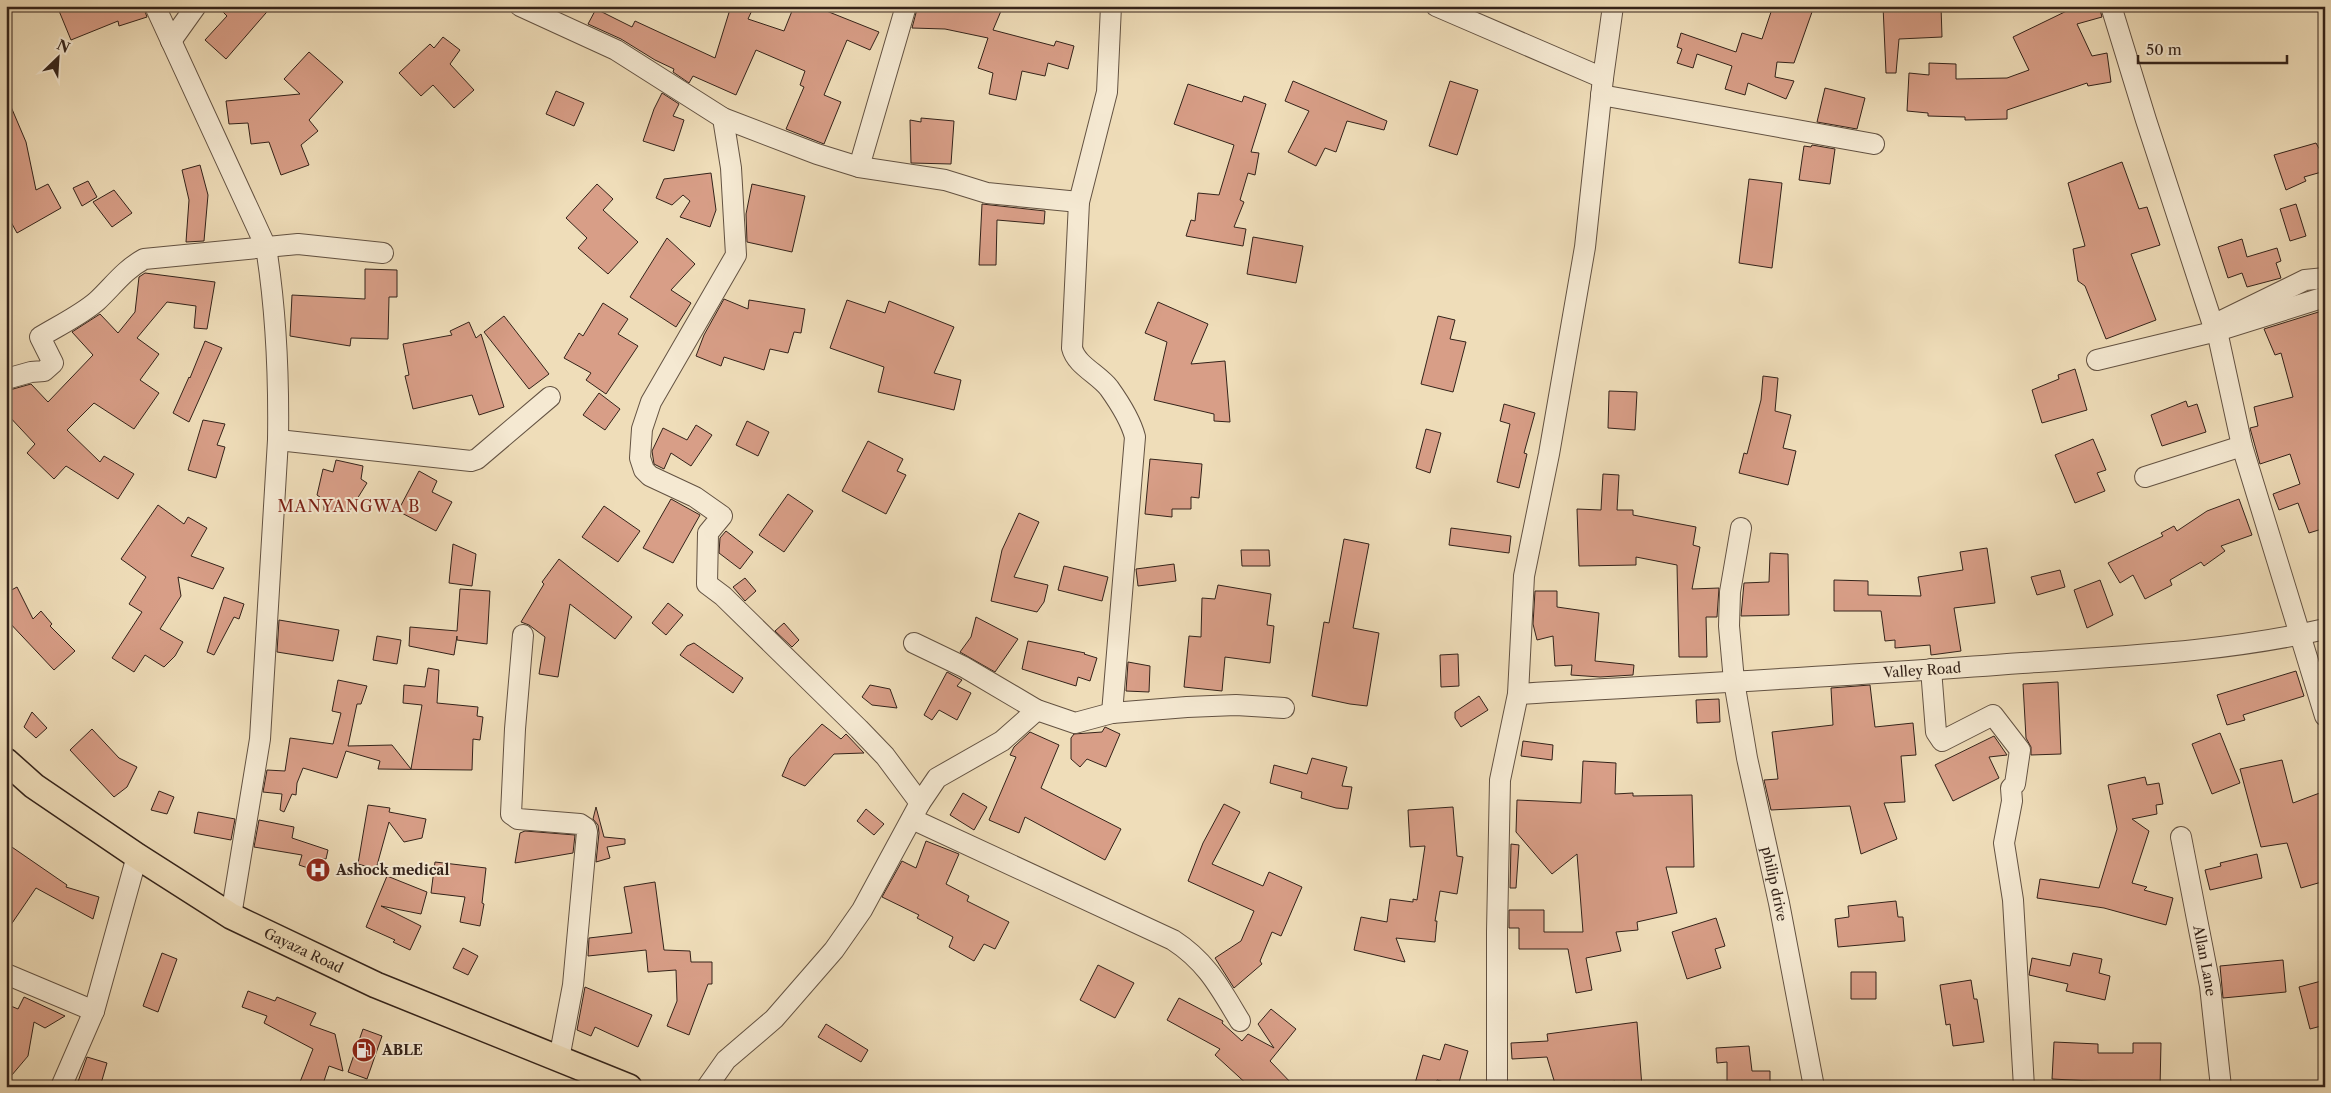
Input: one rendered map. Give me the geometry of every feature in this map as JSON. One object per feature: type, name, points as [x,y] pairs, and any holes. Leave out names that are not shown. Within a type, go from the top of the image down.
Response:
[{"type":"main road","name":"Gayaza Road","points":[[6,761],[34,786],[230,916],[376,985],[628,1087]]},
{"type":"street","points":[[155,6],[266,247],[271,277],[278,440],[260,739],[230,916]]},
{"type":"street","points":[[172,42],[196,6]]},
{"type":"street","points":[[520,6],[616,50],[723,118],[794,146],[859,167],[945,180],[987,193],[1079,202]]},
{"type":"street","points":[[859,167],[906,6]]},
{"type":"street","points":[[1111,6],[1107,92],[1079,202],[1072,348],[1074,355],[1109,388],[1132,427],[1134,437],[1112,714]]},
{"type":"street","points":[[1436,6],[1602,86],[1874,144]]},
{"type":"street","points":[[1497,1087],[1498,818],[1500,780],[1518,694],[1521,605],[1524,576],[1549,454],[1585,247],[1602,86],[1613,6]]},
{"type":"street","points":[[2111,6],[2146,120],[2215,328],[2242,446],[2325,716]]},
{"type":"street","points":[[723,118],[733,187],[736,255],[651,402],[642,429],[640,458],[644,470],[650,476],[695,497],[722,516],[708,533],[708,584],[723,596],[885,756],[916,811],[1190,950],[1212,974],[1240,1021]]},
{"type":"street","points":[[6,379],[47,369],[53,363],[40,337],[96,302],[115,280],[133,265],[144,259],[298,244],[383,253]]},
{"type":"street","points":[[2215,328],[2305,280],[2325,278]]},
{"type":"street","points":[[2096,360],[2325,297]]},
{"type":"street","points":[[278,440],[471,461],[484,453],[550,397]]},
{"type":"street","points":[[2146,477],[2242,446]]},
{"type":"street","name":"philip drive","points":[[1741,528],[1730,592],[1729,626],[1734,682],[1747,758],[1814,1087]]},
{"type":"street","name":"Valley Road","points":[[1518,694],[1734,682],[2180,652],[2325,629]]},
{"type":"street","points":[[523,635],[515,730],[511,814],[518,819],[580,824],[588,832],[573,985],[559,1059]]},
{"type":"street","points":[[914,643],[964,667],[1037,710],[1075,723],[1112,714],[1226,705],[1284,708]]},
{"type":"street","points":[[1931,669],[1936,732],[1942,741],[1993,715],[2020,750],[2015,784],[2011,788],[2012,800],[2004,843],[2013,900],[2024,1087]]},
{"type":"street","points":[[706,1087],[726,1060],[774,1019],[834,950],[862,910],[916,811],[937,778],[1002,741],[1037,710]]},
{"type":"street","name":"Allan Lane","points":[[2181,836],[2210,986],[2221,1087]]},
{"type":"street","points":[[61,1087],[94,1011],[137,856]]},
{"type":"street","points":[[6,974],[94,1011]]},
{"type":"building","points":[[57,6],[143,6],[147,17],[119,26],[118,21],[71,40]]},
{"type":"building","points":[[217,6],[272,6],[226,59],[205,40],[227,16]]},
{"type":"building","points":[[731,6],[754,6],[748,19],[784,31],[794,6],[814,6],[879,32],[870,50],[847,40],[824,95],[841,102],[824,144],[786,129],[804,87],[800,85],[805,71],[756,50],[736,95],[693,76],[689,83],[673,72],[674,69],[655,60],[621,39],[588,24],[596,9],[632,27],[635,21],[715,58]]},
{"type":"building","points":[[942,6],[990,6],[1001,11],[993,30],[1054,46],[1056,41],[1074,46],[1068,69],[1048,63],[1045,76],[1022,71],[1016,100],[989,94],[993,73],[978,68],[988,38],[945,29],[912,28],[917,9],[941,10]]},
{"type":"building","points":[[1773,6],[1796,6],[1812,12],[1794,63],[1777,62],[1775,77],[1794,81],[1786,99],[1748,83],[1745,95],[1725,89],[1732,66],[1697,54],[1693,68],[1677,63],[1682,49],[1677,47],[1681,33],[1736,52],[1742,33],[1762,39]]},
{"type":"building","points":[[1883,6],[1941,6],[1942,37],[1899,39],[1896,73],[1886,73]]},
{"type":"building","points":[[2077,6],[2099,6],[2102,17],[2077,24],[2092,56],[2107,53],[2111,82],[2088,86],[2087,83],[2007,110],[2007,119],[1965,120],[1965,117],[1928,116],[1928,113],[1907,111],[1909,73],[1929,75],[1929,63],[1956,64],[1956,79],[2007,78],[2029,70],[2013,37]]},
{"type":"building","points":[[443,37],[460,50],[450,64],[474,90],[454,108],[433,85],[421,96],[399,73],[430,44],[434,48]]},
{"type":"building","points":[[309,52],[343,82],[309,120],[318,131],[301,145],[309,165],[281,175],[269,142],[251,144],[248,123],[229,124],[226,101],[300,94],[284,79]]},
{"type":"building","points":[[1293,81],[1387,121],[1384,130],[1347,121],[1336,152],[1325,148],[1316,166],[1288,152],[1309,111],[1285,101]]},
{"type":"building","points":[[1450,81],[1478,90],[1457,155],[1429,146]]},
{"type":"building","points":[[1188,84],[1242,102],[1244,96],[1266,104],[1251,152],[1259,153],[1255,175],[1248,173],[1240,200],[1244,202],[1234,227],[1246,229],[1243,246],[1186,236],[1191,220],[1195,221],[1198,193],[1219,195],[1234,145],[1174,124]]},
{"type":"building","points":[[1825,88],[1865,98],[1857,129],[1817,122]]},
{"type":"building","points":[[556,91],[584,103],[574,126],[546,114]]},
{"type":"building","points":[[662,93],[679,104],[673,116],[684,120],[674,151],[643,141],[654,109]]},
{"type":"building","points":[[6,95],[26,142],[36,190],[48,184],[61,208],[17,233],[6,213]]},
{"type":"building","points":[[921,118],[954,121],[951,164],[911,163],[910,120],[921,122]]},
{"type":"building","points":[[2316,143],[2321,152],[2325,152],[2325,171],[2304,177],[2306,181],[2286,190],[2274,155]]},
{"type":"building","points":[[1812,145],[1835,149],[1830,184],[1799,180],[1804,146],[1811,147]]},
{"type":"building","points":[[2122,162],[2139,209],[2147,207],[2160,245],[2131,254],[2156,320],[2106,339],[2085,286],[2078,281],[2073,249],[2085,246],[2068,183]]},
{"type":"building","points":[[200,165],[208,195],[204,241],[186,242],[189,200],[182,170]]},
{"type":"building","points":[[711,173],[716,210],[710,227],[680,217],[690,201],[683,195],[672,205],[656,198],[664,179]]},
{"type":"building","points":[[1749,179],[1782,183],[1772,268],[1739,263]]},
{"type":"building","points":[[88,181],[97,197],[82,206],[73,188]]},
{"type":"building","points":[[597,184],[613,199],[603,210],[638,242],[608,274],[578,248],[587,238],[566,218]]},
{"type":"building","points":[[752,184],[805,196],[792,252],[747,242],[746,214]]},
{"type":"building","points":[[114,190],[132,213],[112,227],[93,202]]},
{"type":"building","points":[[982,204],[1045,211],[1044,224],[997,220],[996,265],[979,265]]},
{"type":"building","points":[[2296,204],[2306,236],[2290,241],[2280,209]]},
{"type":"building","points":[[1253,237],[1303,246],[1296,283],[1247,274]]},
{"type":"building","points":[[667,238],[695,264],[671,290],[691,303],[676,327],[630,297]]},
{"type":"building","points":[[2242,239],[2247,257],[2277,248],[2281,261],[2276,263],[2281,278],[2247,287],[2242,273],[2228,278],[2218,247]]},
{"type":"building","points":[[365,269],[397,270],[397,297],[389,297],[388,339],[351,338],[350,346],[290,336],[292,295],[365,299]]},
{"type":"building","points":[[145,273],[215,282],[207,329],[194,328],[196,306],[167,302],[137,338],[159,354],[140,380],[159,393],[134,429],[94,403],[67,430],[100,462],[104,456],[134,474],[118,499],[66,466],[54,479],[27,453],[35,444],[6,413],[6,391],[31,384],[48,402],[93,355],[72,332],[100,314],[118,333],[135,312],[139,277]]},
{"type":"building","points":[[724,299],[748,309],[749,300],[805,309],[801,333],[794,332],[788,353],[770,349],[764,370],[724,357],[721,366],[696,356],[704,335]]},
{"type":"building","points":[[847,300],[885,313],[889,301],[954,327],[934,373],[961,380],[954,410],[878,392],[884,367],[830,348]]},
{"type":"building","points":[[1158,302],[1208,324],[1191,364],[1225,361],[1230,422],[1214,421],[1214,414],[1154,400],[1167,342],[1145,333]]},
{"type":"building","points":[[603,303],[628,319],[618,334],[638,346],[606,394],[586,380],[591,373],[564,358],[579,333],[583,336]]},
{"type":"building","points":[[2325,310],[2325,528],[2309,533],[2298,503],[2279,510],[2273,494],[2300,484],[2290,454],[2260,464],[2250,428],[2258,426],[2254,407],[2293,397],[2281,353],[2275,355],[2264,329]]},
{"type":"building","points":[[504,316],[549,374],[529,389],[484,332]]},
{"type":"building","points":[[1438,316],[1455,320],[1450,339],[1466,342],[1453,392],[1421,384]]},
{"type":"building","points":[[469,322],[476,338],[481,334],[504,407],[479,415],[472,395],[413,409],[405,376],[409,375],[403,344],[452,335],[450,331]]},
{"type":"building","points":[[205,341],[222,348],[189,422],[173,413]]},
{"type":"building","points":[[2075,369],[2087,410],[2042,423],[2032,390],[2059,379],[2058,375]]},
{"type":"building","points":[[1763,376],[1778,378],[1775,411],[1791,415],[1783,448],[1796,451],[1788,485],[1739,473],[1744,453],[1747,454],[1761,400]]},
{"type":"building","points":[[1609,391],[1637,392],[1635,430],[1608,428]]},
{"type":"building","points":[[599,393],[620,409],[605,430],[583,415]]},
{"type":"building","points":[[2186,401],[2188,407],[2197,404],[2206,432],[2162,446],[2151,415]]},
{"type":"building","points":[[1504,404],[1535,413],[1524,453],[1527,454],[1519,488],[1497,482],[1510,424],[1500,421]]},
{"type":"building","points":[[203,420],[225,424],[217,445],[225,447],[216,478],[188,470]]},
{"type":"building","points":[[747,421],[769,432],[758,456],[736,445]]},
{"type":"building","points":[[696,425],[712,435],[691,466],[671,453],[664,469],[654,464],[652,451],[663,428],[687,440]]},
{"type":"building","points":[[1426,429],[1441,433],[1430,473],[1416,468]]},
{"type":"building","points":[[2093,439],[2106,470],[2097,473],[2105,491],[2075,503],[2055,455]]},
{"type":"building","points":[[868,441],[903,459],[897,471],[906,475],[886,514],[842,491]]},
{"type":"building","points":[[1150,459],[1202,464],[1199,498],[1191,497],[1191,509],[1172,509],[1172,517],[1145,514]]},
{"type":"building","points":[[336,460],[363,466],[361,479],[367,483],[349,512],[324,511],[324,500],[317,495],[323,469],[333,472]]},
{"type":"building","points":[[419,471],[437,481],[432,492],[452,502],[436,531],[398,511]]},
{"type":"building","points":[[1603,474],[1619,475],[1617,510],[1633,510],[1633,515],[1696,527],[1693,545],[1700,547],[1692,589],[1719,588],[1717,617],[1706,617],[1707,657],[1679,657],[1677,565],[1636,557],[1636,565],[1579,566],[1577,509],[1601,510]]},
{"type":"building","points":[[788,494],[813,511],[784,552],[759,535]]},
{"type":"building","points":[[671,499],[700,515],[673,563],[643,548]]},
{"type":"building","points":[[2239,499],[2252,535],[2221,546],[2225,551],[2204,566],[2201,562],[2170,580],[2172,585],[2145,599],[2133,575],[2120,583],[2108,563],[2163,536],[2161,533],[2174,526],[2177,531],[2207,511]]},
{"type":"building","points":[[158,505],[184,524],[188,517],[207,528],[191,556],[224,568],[213,589],[178,577],[181,596],[160,629],[183,642],[175,656],[164,667],[145,655],[134,672],[112,658],[142,612],[129,604],[146,577],[121,559]]},
{"type":"building","points":[[604,506],[640,531],[618,562],[582,537]]},
{"type":"building","points":[[1019,513],[1039,522],[1014,577],[1048,585],[1044,602],[1037,612],[991,601],[1002,550]]},
{"type":"building","points":[[1451,528],[1511,536],[1509,553],[1449,545]]},
{"type":"building","points":[[726,531],[753,552],[740,569],[719,553],[720,538]]},
{"type":"building","points":[[1344,539],[1369,544],[1353,628],[1379,633],[1367,706],[1312,696],[1324,622],[1329,623]]},
{"type":"building","points":[[453,544],[476,554],[472,586],[449,583]]},
{"type":"building","points":[[1987,548],[1995,603],[1954,608],[1961,651],[1931,655],[1930,645],[1895,648],[1895,640],[1885,641],[1881,611],[1834,611],[1834,580],[1868,581],[1868,595],[1921,596],[1918,577],[1963,570],[1960,552]]},
{"type":"building","points":[[1241,550],[1269,550],[1270,566],[1242,566]]},
{"type":"building","points":[[1770,553],[1788,554],[1789,615],[1741,616],[1744,583],[1769,582]]},
{"type":"building","points":[[559,559],[632,617],[615,639],[570,604],[558,677],[539,674],[545,637],[529,625],[521,622],[544,584],[542,582]]},
{"type":"building","points":[[1174,564],[1176,581],[1138,586],[1136,569]]},
{"type":"building","points":[[1064,566],[1108,577],[1102,601],[1058,590]]},
{"type":"building","points":[[2060,570],[2065,587],[2037,595],[2031,577]]},
{"type":"building","points":[[745,578],[756,591],[745,601],[733,587]]},
{"type":"building","points":[[2100,580],[2113,615],[2087,628],[2074,590]]},
{"type":"building","points":[[1218,585],[1271,594],[1267,625],[1274,626],[1270,663],[1225,657],[1222,691],[1184,687],[1189,636],[1201,637],[1202,598],[1215,599]]},
{"type":"building","points":[[17,587],[33,619],[41,611],[52,624],[50,626],[75,651],[54,670],[6,619],[6,593]]},
{"type":"building","points":[[460,589],[490,591],[487,644],[457,640],[457,636],[454,655],[409,646],[410,627],[457,631]]},
{"type":"building","points":[[1535,591],[1557,591],[1557,607],[1599,613],[1595,661],[1634,665],[1633,675],[1600,677],[1571,675],[1572,665],[1555,666],[1553,636],[1537,640],[1533,624]]},
{"type":"building","points":[[224,597],[244,604],[239,619],[234,617],[214,655],[207,652]]},
{"type":"building","points":[[668,603],[683,615],[666,635],[652,623]]},
{"type":"building","points":[[976,617],[1018,639],[995,672],[960,652],[971,637]]},
{"type":"building","points":[[279,620],[339,630],[333,661],[277,652]]},
{"type":"building","points":[[784,623],[799,640],[792,647],[775,631]]},
{"type":"building","points":[[377,636],[401,640],[397,664],[373,660]]},
{"type":"building","points":[[1028,641],[1085,653],[1097,658],[1090,681],[1078,677],[1076,686],[1022,669]]},
{"type":"building","points":[[694,643],[743,678],[733,693],[680,655],[687,646]]},
{"type":"building","points":[[1458,654],[1459,686],[1441,687],[1440,655]]},
{"type":"building","points":[[1128,662],[1150,666],[1149,692],[1126,691]]},
{"type":"building","points":[[428,668],[439,670],[437,703],[478,707],[477,716],[483,717],[480,740],[473,739],[472,770],[378,769],[380,761],[346,751],[337,778],[303,768],[297,783],[296,795],[292,794],[284,812],[280,810],[282,794],[263,792],[267,770],[285,771],[290,738],[333,744],[341,713],[332,711],[338,680],[367,686],[361,704],[357,704],[348,746],[392,745],[411,769],[422,705],[403,703],[404,685],[425,687]]},
{"type":"building","points":[[2296,671],[2304,696],[2243,715],[2245,720],[2227,725],[2217,695]]},
{"type":"building","points":[[947,672],[962,680],[957,686],[971,693],[957,720],[939,710],[932,720],[924,715]]},
{"type":"building","points":[[2058,682],[2061,754],[2031,755],[2031,747],[2026,738],[2023,684]]},
{"type":"building","points":[[870,685],[890,689],[897,708],[872,705],[862,697]]},
{"type":"building","points":[[1870,685],[1875,727],[1913,723],[1916,755],[1901,756],[1905,802],[1884,803],[1897,839],[1861,854],[1850,806],[1771,810],[1764,780],[1778,779],[1772,732],[1833,725],[1831,688]]},
{"type":"building","points":[[1479,696],[1488,710],[1461,727],[1455,718],[1455,712]]},
{"type":"building","points":[[1719,699],[1720,722],[1697,723],[1696,700]]},
{"type":"building","points":[[32,712],[47,728],[36,738],[24,727]]},
{"type":"building","points":[[822,724],[841,739],[846,734],[864,753],[834,754],[805,786],[782,776],[790,758]]},
{"type":"building","points":[[1105,727],[1120,734],[1106,767],[1087,759],[1080,767],[1071,759],[1071,738],[1074,734],[1102,732]]},
{"type":"building","points":[[92,729],[119,758],[137,767],[127,787],[114,797],[70,750]]},
{"type":"building","points":[[1030,732],[1059,745],[1041,788],[1121,829],[1105,860],[1025,817],[1019,833],[989,820],[1016,757],[1010,755],[1014,747]]},
{"type":"building","points":[[2220,733],[2240,783],[2212,794],[2192,744]]},
{"type":"building","points":[[1994,736],[2007,755],[1989,757],[1999,778],[1953,801],[1935,765]]},
{"type":"building","points":[[1523,741],[1553,745],[1552,760],[1521,756]]},
{"type":"building","points":[[1312,758],[1347,767],[1342,786],[1352,787],[1348,809],[1336,808],[1301,798],[1302,792],[1270,783],[1274,765],[1307,774]]},
{"type":"building","points":[[2282,760],[2293,803],[2325,791],[2325,881],[2301,888],[2287,843],[2261,847],[2240,769]]},
{"type":"building","points":[[1583,761],[1616,763],[1615,794],[1633,793],[1633,796],[1692,795],[1694,867],[1666,867],[1677,913],[1637,922],[1638,930],[1616,932],[1621,951],[1586,958],[1592,990],[1576,993],[1568,949],[1519,949],[1519,928],[1509,928],[1509,910],[1544,910],[1544,932],[1583,932],[1577,854],[1552,874],[1516,832],[1517,800],[1581,803]]},
{"type":"building","points":[[2145,777],[2147,785],[2159,783],[2163,804],[2156,805],[2157,814],[2132,819],[2149,831],[2132,883],[2147,887],[2144,890],[2173,898],[2166,925],[2104,908],[2037,898],[2040,879],[2099,888],[2117,829],[2108,785]]},
{"type":"building","points":[[159,791],[174,797],[167,814],[151,810]]},
{"type":"building","points":[[963,793],[987,807],[974,830],[950,815]]},
{"type":"building","points":[[1224,804],[1240,812],[1212,864],[1263,886],[1269,872],[1302,887],[1281,936],[1272,932],[1260,961],[1262,964],[1234,988],[1215,958],[1241,941],[1254,911],[1188,881],[1203,843]]},
{"type":"building","points":[[368,805],[390,808],[389,812],[426,819],[422,838],[404,842],[389,822],[376,869],[358,864]]},
{"type":"building","points":[[596,807],[604,837],[625,839],[625,844],[607,847],[610,858],[596,862],[599,833],[598,825],[593,819]]},
{"type":"building","points":[[1453,807],[1457,856],[1463,857],[1457,894],[1440,891],[1435,921],[1437,921],[1435,942],[1396,938],[1405,962],[1354,950],[1361,917],[1387,922],[1390,899],[1413,902],[1413,899],[1417,900],[1425,846],[1410,847],[1408,810]]},
{"type":"building","points":[[866,809],[884,824],[874,835],[857,821]]},
{"type":"building","points":[[198,812],[235,819],[231,840],[194,833]]},
{"type":"building","points":[[259,820],[294,827],[292,838],[328,850],[326,859],[321,859],[317,871],[299,865],[302,855],[254,847]]},
{"type":"building","points":[[525,831],[575,835],[573,853],[515,863],[520,833]]},
{"type":"building","points":[[926,841],[959,854],[946,884],[969,896],[967,901],[1009,922],[995,949],[984,944],[974,961],[949,947],[953,937],[917,918],[919,915],[882,897],[902,861],[916,868]]},
{"type":"building","points":[[6,843],[67,885],[66,887],[99,897],[93,919],[36,888],[6,932]]},
{"type":"building","points":[[1511,844],[1519,845],[1516,888],[1510,888]]},
{"type":"building","points":[[2257,854],[2262,878],[2210,890],[2205,870],[2221,866],[2220,863]]},
{"type":"building","points":[[435,862],[486,868],[482,903],[484,904],[480,926],[460,922],[465,897],[431,893]]},
{"type":"building","points":[[387,876],[427,892],[421,914],[381,906],[421,926],[410,950],[393,942],[395,940],[366,927]]},
{"type":"building","points":[[655,882],[664,950],[690,951],[691,962],[712,962],[712,984],[708,984],[689,1035],[667,1026],[677,1001],[676,970],[648,972],[646,950],[588,956],[589,938],[632,933],[624,887]]},
{"type":"building","points":[[1896,901],[1898,917],[1903,917],[1905,941],[1838,947],[1835,919],[1849,917],[1848,906]]},
{"type":"building","points":[[1716,918],[1725,946],[1715,949],[1721,968],[1687,979],[1672,932]]},
{"type":"building","points":[[463,948],[478,956],[468,975],[453,968]]},
{"type":"building","points":[[162,953],[177,959],[158,1012],[143,1006]]},
{"type":"building","points":[[2073,953],[2102,959],[2099,973],[2110,976],[2105,1000],[2066,991],[2068,984],[2029,975],[2032,958],[2070,966]]},
{"type":"building","points":[[2283,960],[2286,992],[2223,998],[2220,966]]},
{"type":"building","points":[[1098,965],[1134,983],[1115,1018],[1080,1000]]},
{"type":"building","points":[[1851,972],[1876,972],[1876,999],[1851,999]]},
{"type":"building","points":[[1971,980],[1974,999],[1977,999],[1984,1042],[1953,1046],[1950,1024],[1946,1025],[1940,985]]},
{"type":"building","points":[[2325,980],[2325,1025],[2310,1029],[2299,987]]},
{"type":"building","points":[[585,987],[652,1015],[638,1047],[595,1027],[591,1036],[577,1030]]},
{"type":"building","points":[[248,991],[275,1001],[277,997],[316,1013],[310,1025],[335,1034],[343,1071],[329,1066],[322,1087],[312,1087],[300,1082],[313,1049],[264,1023],[267,1016],[242,1007]]},
{"type":"building","points":[[24,997],[65,1016],[45,1028],[34,1022],[28,1056],[6,1082],[6,1004],[18,1009]]},
{"type":"building","points":[[1179,998],[1223,1021],[1222,1023],[1242,1041],[1248,1034],[1274,1048],[1258,1024],[1271,1009],[1296,1029],[1270,1061],[1295,1087],[1250,1087],[1215,1055],[1220,1049],[1167,1020]]},
{"type":"building","points":[[1637,1022],[1642,1087],[1616,1087],[1615,1081],[1592,1087],[1556,1087],[1547,1057],[1512,1059],[1511,1043],[1548,1041],[1547,1034]]},
{"type":"building","points":[[826,1024],[868,1050],[861,1062],[818,1037]]},
{"type":"building","points":[[363,1029],[382,1036],[367,1079],[348,1072]]},
{"type":"building","points":[[2054,1042],[2098,1044],[2098,1053],[2133,1053],[2133,1043],[2161,1043],[2160,1087],[2111,1087],[2111,1082],[2052,1079]]},
{"type":"building","points":[[1445,1044],[1468,1051],[1458,1086],[1437,1080],[1434,1087],[1414,1087],[1423,1055],[1440,1060]]},
{"type":"building","points":[[1749,1046],[1752,1071],[1770,1071],[1770,1087],[1727,1087],[1727,1062],[1717,1063],[1716,1048]]},
{"type":"building","points":[[87,1057],[107,1063],[100,1087],[76,1087]]},
{"type":"place","name":"Ashock medical","points":[[318,870]]},
{"type":"place","name":"ABLE","points":[[364,1050]]},
{"type":"district","name":"MANYANGWA B","points":[[349,506]]}]
